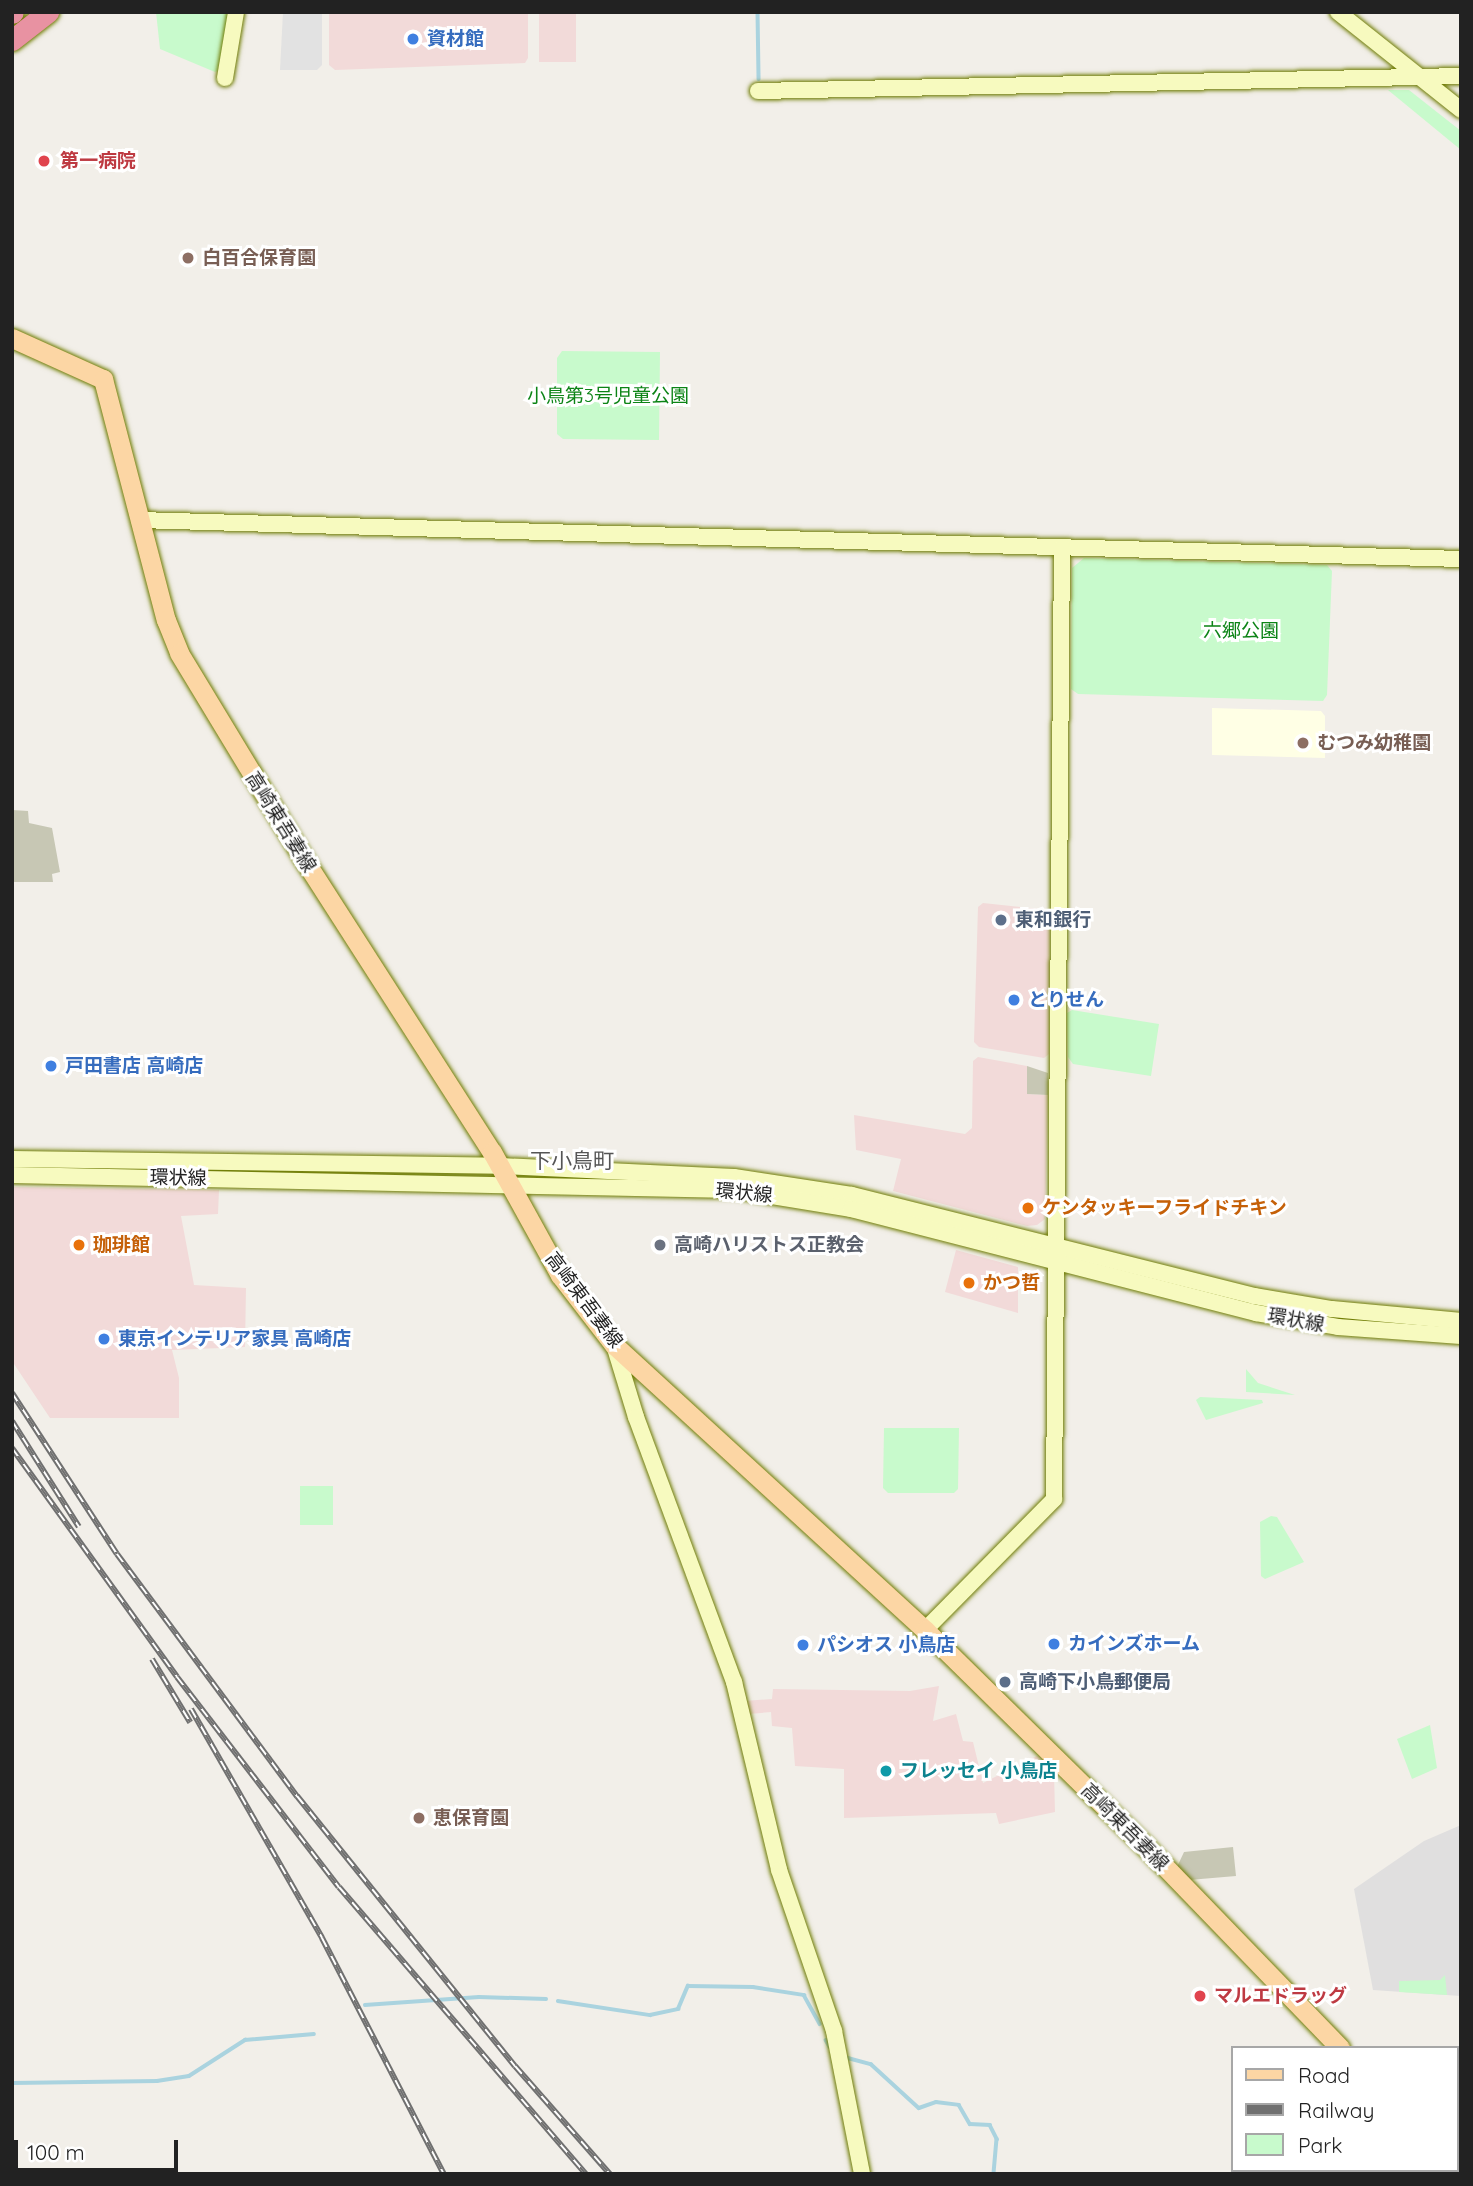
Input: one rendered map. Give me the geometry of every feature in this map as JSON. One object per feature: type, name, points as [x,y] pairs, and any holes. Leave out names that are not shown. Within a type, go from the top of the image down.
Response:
[{"type":"highway","points":[[12,40],[48,12]]},
{"type":"main road","name":"高崎東吾妻線","points":[[12,338],[103,379],[139,520],[179,653],[303,858],[500,1166],[555,1268],[614,1345],[926,1630],[1145,1846],[1338,2046]]},
{"type":"street","points":[[225,78],[236,12]]},
{"type":"street","points":[[1338,12],[1461,110]]},
{"type":"street","points":[[758,91],[1461,76]]},
{"type":"street","points":[[139,520],[1461,559]]},
{"type":"street","points":[[926,1630],[1054,1499],[1062,547]]},
{"type":"street","name":"環状線","points":[[12,1158],[657,1171],[801,1185],[1055,1245],[1254,1296],[1332,1309],[1461,1321]]},
{"type":"street","name":"環状線","points":[[12,1175],[721,1190],[801,1198],[1256,1313],[1338,1327],[1461,1336]]},
{"type":"street","points":[[614,1345],[636,1418],[734,1682],[779,1870],[834,2031],[862,2173]]},
{"type":"shaded area","points":[[283,12],[322,12],[322,65],[317,70],[280,70]]},
{"type":"shaded area","points":[[329,12],[528,12],[528,58],[525,63],[335,70],[329,65]]},
{"type":"shaded area","points":[[539,12],[576,12],[576,62],[539,62]]},
{"type":"shaded area","points":[[1212,708],[1321,711],[1325,716],[1325,758],[1212,755]]},
{"type":"shaded area","points":[[12,810],[28,811],[29,823],[52,828],[60,872],[52,874],[53,882],[12,882]]},
{"type":"shaded area","points":[[983,903],[1047,910],[1050,916],[1049,1054],[1044,1058],[979,1047],[974,1042],[978,907]]},
{"type":"shaded area","points":[[978,1057],[1027,1066],[1027,1094],[1048,1095],[1045,1219],[1037,1225],[1027,1226],[893,1191],[901,1159],[856,1150],[854,1115],[965,1134],[972,1128],[973,1061]]},
{"type":"shaded area","points":[[1027,1066],[1048,1073],[1048,1095],[1027,1094]]},
{"type":"shaded area","points":[[12,1187],[219,1190],[218,1214],[181,1216],[194,1285],[246,1288],[245,1347],[172,1350],[179,1378],[179,1418],[50,1418],[12,1361]]},
{"type":"shaded area","points":[[956,1250],[1018,1267],[1018,1313],[945,1292]]},
{"type":"shaded area","points":[[939,1686],[933,1721],[956,1714],[963,1741],[973,1742],[983,1783],[1039,1755],[1054,1772],[1055,1812],[999,1824],[996,1813],[844,1818],[844,1769],[795,1766],[792,1728],[772,1726],[771,1712],[749,1714],[744,1701],[772,1699],[773,1689],[910,1691]]},
{"type":"shaded area","points":[[1461,1825],[1461,1996],[1373,1990],[1354,1889],[1424,1841]]},
{"type":"shaded area","points":[[1233,1847],[1236,1876],[1189,1880],[1177,1867],[1184,1852]]},
{"type":"green space","points":[[156,12],[230,12],[223,68],[215,72],[160,49]]},
{"type":"green space","points":[[1388,90],[1409,90],[1461,131],[1461,150]]},
{"type":"green space","name":"小鳥第3号児童公園","points":[[562,351],[660,352],[659,440],[563,439],[557,434],[557,358]]},
{"type":"green space","name":"六郷公園","points":[[1084,558],[1327,565],[1332,571],[1327,695],[1323,701],[1078,694],[1071,689],[1072,568]]},
{"type":"green space","points":[[1072,1010],[1159,1024],[1151,1076],[1073,1064],[1068,1057],[1067,1013]]},
{"type":"green space","points":[[1246,1369],[1258,1383],[1295,1395],[1246,1392]]},
{"type":"green space","points":[[1200,1397],[1262,1400],[1263,1403],[1206,1420],[1196,1400]]},
{"type":"green space","points":[[884,1428],[959,1428],[958,1489],[954,1493],[888,1493],[883,1488]]},
{"type":"green space","points":[[300,1486],[333,1486],[333,1525],[300,1525]]},
{"type":"green space","points":[[1271,1516],[1277,1517],[1304,1562],[1265,1579],[1261,1576],[1260,1522]]},
{"type":"green space","points":[[1430,1725],[1437,1768],[1412,1779],[1397,1739]]},
{"type":"green space","points":[[1445,1975],[1447,1995],[1399,1992],[1399,1981],[1440,1980]]},
{"type":"waterway","points":[[758,12],[759,79]]},
{"type":"waterway","points":[[558,2001],[650,2015],[678,2009],[688,1986],[753,1987],[804,1995],[820,2024]]},
{"type":"waterway","points":[[365,2005],[479,1997],[546,1999]]},
{"type":"waterway","points":[[12,2083],[157,2081],[189,2076],[245,2040],[314,2034]]},
{"type":"waterway","points":[[826,2040],[830,2047]]},
{"type":"waterway","points":[[848,2058],[871,2064],[919,2108],[936,2102],[959,2105],[970,2124],[990,2125],[997,2139],[994,2174]]},
{"type":"railway","points":[[12,1393],[117,1554],[297,1796],[515,2066],[610,2174]]},
{"type":"railway","points":[[12,1421],[79,1527]]},
{"type":"railway","points":[[12,1448],[177,1677],[339,1887],[586,2174]]},
{"type":"railway","points":[[152,1659],[190,1722]]},
{"type":"railway","points":[[191,1709],[322,1938],[444,2174]]},
{"type":"place","name":"資材館","points":[[413,39]]},
{"type":"place","name":"第一病院","points":[[44,161]]},
{"type":"place","name":"白百合保育園","points":[[188,258]]},
{"type":"place","name":"むつみ幼稚園","points":[[1303,743]]},
{"type":"place","name":"東和銀行","points":[[1001,920]]},
{"type":"place","name":"とりせん","points":[[1014,1000]]},
{"type":"place","name":"戸田書店 高崎店","points":[[51,1066]]},
{"type":"place","name":"ケンタッキーフライドチキン","points":[[1028,1208]]},
{"type":"place","name":"珈琲館","points":[[79,1245]]},
{"type":"place","name":"高崎ハリストス正教会","points":[[660,1245]]},
{"type":"place","name":"かつ哲","points":[[969,1283]]},
{"type":"place","name":"東京インテリア家具 高崎店","points":[[104,1339]]},
{"type":"place","name":"カインズホーム","points":[[1054,1644]]},
{"type":"place","name":"パシオス 小鳥店","points":[[803,1645]]},
{"type":"place","name":"高崎下小鳥郵便局","points":[[1005,1682]]},
{"type":"place","name":"フレッセイ 小鳥店","points":[[886,1771]]},
{"type":"place","name":"恵保育園","points":[[419,1818]]},
{"type":"place","name":"マルエドラッグ","points":[[1200,1996]]},
{"type":"district","name":"下小鳥町","points":[[572,1160]]}]
